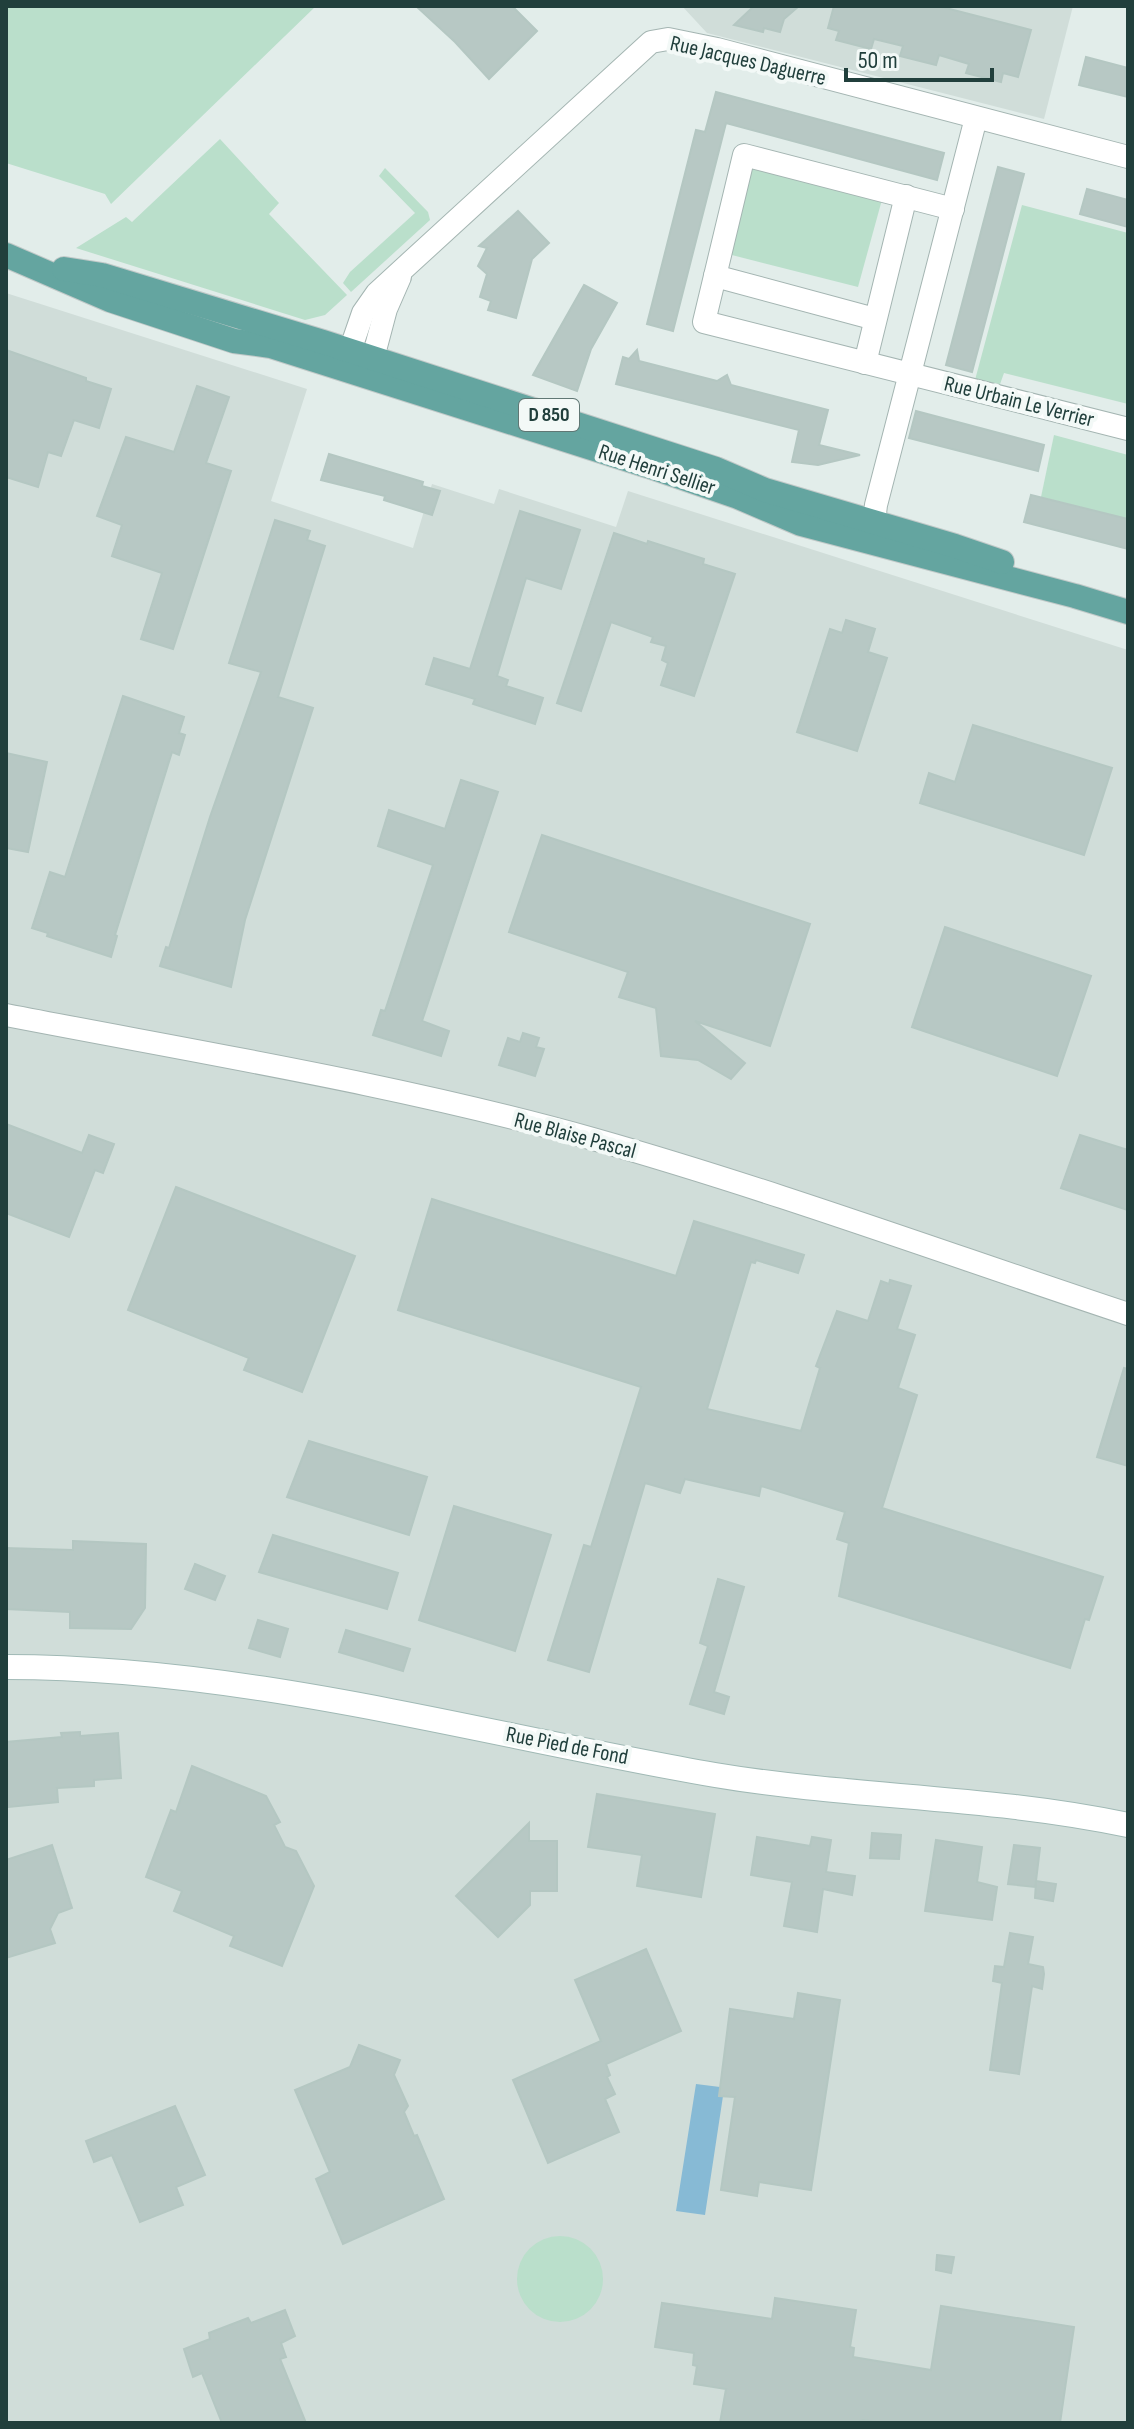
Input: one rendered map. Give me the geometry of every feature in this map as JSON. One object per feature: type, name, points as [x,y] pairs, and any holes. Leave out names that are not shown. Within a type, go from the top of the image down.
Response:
[{"type":"main road","name":"Rue Henri Sellier","points":[[10,256],[110,300],[234,341],[346,360],[738,497],[801,524],[1128,612]]},
{"type":"main road","name":"Rue Henri Sellier","points":[[370,368],[716,469],[765,490],[955,546],[1013,566],[1075,596]]},
{"type":"main road","name":"Rue Pied de Fond","points":[[6,1667],[160,1674],[261,1687],[753,1781],[1008,1804],[1128,1825]]},
{"type":"street","name":"Rue Jacques Daguerre","points":[[346,360],[369,302],[651,42],[668,39],[696,44],[1128,157]]},
{"type":"street","points":[[874,522],[976,118]]},
{"type":"street","points":[[875,319],[715,276],[744,155],[953,209]]},
{"type":"street","points":[[865,363],[906,196]]},
{"type":"street","name":"Rue Jacques Daguerre","points":[[370,368],[390,297],[401,273]]},
{"type":"street","name":"Rue Urbain Le Verrier","points":[[715,276],[704,322],[1128,429]]},
{"type":"street","name":"Rue Blaise Pascal","points":[[6,1015],[445,1102],[591,1139],[791,1201],[1128,1314]]},
{"type":"shaded area","points":[[682,6],[1073,6],[1044,119],[707,33]]},
{"type":"shaded area","points":[[6,293],[307,389],[271,501],[413,548],[432,484],[494,504],[499,489],[616,527],[628,491],[1128,650],[1128,2423],[6,2423]]},
{"type":"green space","points":[[6,6],[316,6],[111,204],[105,194],[6,163]]},
{"type":"green space","points":[[220,139],[279,203],[269,214],[347,295],[325,315],[305,320],[76,248],[126,217],[132,222]]},
{"type":"green space","points":[[751,166],[883,196],[858,287],[724,253]]},
{"type":"green space","points":[[385,168],[428,212],[430,220],[351,292],[343,283],[350,272],[415,213],[379,176]]},
{"type":"green space","points":[[1022,205],[1128,233],[1128,404],[1004,373],[999,387],[975,380]]},
{"type":"green space","points":[[1054,435],[1128,455],[1128,519],[1041,497]]},
{"type":"green space","points":[[560,2236],[577,2239],[591,2248],[600,2262],[603,2279],[600,2296],[591,2310],[577,2319],[560,2322],[543,2319],[529,2310],[520,2296],[517,2279],[520,2262],[529,2248],[543,2239]]},
{"type":"water","points":[[696,2084],[720,2087],[719,2096],[723,2096],[705,2215],[676,2211]]},
{"type":"building","points":[[416,6],[512,6],[537,31],[489,79]]},
{"type":"building","points":[[754,6],[799,6],[784,19],[780,32],[764,28],[763,32],[734,25]]},
{"type":"building","points":[[834,6],[938,6],[1031,30],[1018,77],[1003,73],[1001,82],[966,73],[969,64],[939,55],[936,65],[900,56],[903,46],[874,39],[871,49],[836,40],[839,31],[828,28]]},
{"type":"building","points":[[1086,57],[1128,68],[1128,97],[1079,85]]},
{"type":"building","points":[[716,92],[944,153],[937,180],[726,123],[673,331],[647,324],[696,130],[705,132]]},
{"type":"building","points":[[998,167],[1024,174],[972,372],[946,365]]},
{"type":"building","points":[[1087,189],[1128,200],[1128,227],[1080,214]]},
{"type":"building","points":[[518,211],[549,243],[532,259],[516,318],[488,310],[491,301],[480,297],[487,274],[478,266],[487,248],[479,246]]},
{"type":"building","points":[[584,285],[617,303],[591,349],[577,391],[533,375]]},
{"type":"building","points":[[6,350],[111,389],[99,428],[74,420],[61,456],[48,452],[38,487],[6,477]]},
{"type":"building","points":[[637,350],[639,361],[717,381],[727,375],[731,385],[828,410],[819,445],[860,455],[818,465],[792,462],[799,430],[616,384],[623,357],[629,359]]},
{"type":"building","points":[[197,386],[229,397],[206,463],[231,471],[173,649],[141,639],[162,573],[112,556],[122,525],[97,516],[126,437],[174,452]]},
{"type":"building","points":[[916,411],[1044,445],[1038,471],[909,438]]},
{"type":"building","points":[[329,454],[423,482],[422,486],[440,491],[432,515],[384,500],[385,496],[321,480]]},
{"type":"building","points":[[1031,495],[1128,519],[1128,549],[1024,522]]},
{"type":"building","points":[[520,511],[580,530],[561,589],[526,578],[497,676],[508,680],[506,686],[543,698],[535,724],[473,704],[475,699],[426,684],[434,658],[470,669]]},
{"type":"building","points":[[275,520],[310,531],[307,540],[325,546],[278,697],[313,708],[245,920],[231,987],[160,966],[166,947],[169,948],[210,817],[261,672],[229,663]]},
{"type":"building","points":[[614,533],[704,559],[703,564],[735,574],[694,696],[661,685],[668,663],[662,660],[666,646],[651,642],[653,637],[611,622],[581,711],[557,703]]},
{"type":"building","points":[[846,620],[875,629],[868,652],[887,658],[857,751],[797,732],[830,629],[842,633]]},
{"type":"building","points":[[123,696],[184,717],[179,733],[185,735],[179,755],[172,752],[115,935],[111,957],[32,928],[50,872],[65,877]]},
{"type":"building","points":[[973,725],[1112,768],[1084,855],[920,803],[929,773],[955,782]]},
{"type":"building","points":[[6,753],[47,762],[28,852],[6,848]]},
{"type":"building","points":[[461,780],[498,792],[422,1021],[449,1031],[441,1056],[373,1035],[381,1010],[385,1011],[433,865],[378,846],[389,810],[445,829]]},
{"type":"building","points":[[542,835],[810,924],[770,1046],[695,1021],[745,1063],[731,1079],[698,1060],[661,1056],[656,1008],[619,997],[628,972],[509,932]]},
{"type":"building","points":[[945,927],[1091,976],[1057,1076],[912,1027]]},
{"type":"building","points":[[523,1033],[539,1038],[536,1047],[544,1049],[535,1076],[499,1065],[508,1038],[520,1042]]},
{"type":"building","points":[[6,1124],[82,1153],[89,1135],[114,1144],[103,1173],[95,1170],[69,1237],[6,1213]]},
{"type":"building","points":[[1080,1135],[1128,1150],[1128,1210],[1061,1188]]},
{"type":"building","points":[[176,1187],[355,1256],[302,1392],[244,1370],[249,1358],[128,1310]]},
{"type":"building","points":[[432,1199],[676,1276],[694,1221],[804,1255],[798,1273],[756,1260],[755,1263],[751,1262],[707,1409],[801,1431],[820,1368],[816,1366],[837,1311],[868,1321],[881,1281],[889,1284],[890,1280],[911,1286],[897,1329],[915,1335],[898,1388],[917,1395],[882,1508],[1103,1577],[1089,1620],[1085,1619],[1070,1668],[839,1596],[849,1543],[837,1539],[845,1512],[761,1486],[759,1496],[685,1479],[680,1493],[645,1483],[589,1672],[548,1660],[584,1545],[591,1547],[641,1387],[398,1310]]},
{"type":"building","points":[[1124,1368],[1128,1369],[1128,1466],[1097,1457]]},
{"type":"building","points":[[309,1441],[427,1477],[409,1535],[287,1497]]},
{"type":"building","points":[[454,1506],[551,1535],[515,1651],[419,1620]]},
{"type":"building","points":[[273,1535],[398,1573],[387,1609],[259,1572]]},
{"type":"building","points":[[73,1541],[146,1544],[145,1608],[131,1629],[70,1628],[70,1612],[6,1609],[6,1548],[73,1550]]},
{"type":"building","points":[[195,1564],[225,1576],[215,1600],[185,1589]]},
{"type":"building","points":[[718,1579],[744,1587],[714,1692],[729,1697],[724,1714],[690,1704],[708,1646],[700,1643]]},
{"type":"building","points":[[258,1620],[288,1629],[280,1657],[249,1648]]},
{"type":"building","points":[[346,1630],[410,1649],[403,1671],[339,1652]]},
{"type":"building","points":[[80,1732],[80,1736],[118,1733],[121,1778],[94,1780],[94,1786],[57,1788],[58,1802],[9,1807],[6,1742],[62,1737],[61,1733]]},
{"type":"building","points":[[192,1766],[266,1796],[280,1822],[274,1825],[285,1847],[296,1851],[314,1886],[282,1966],[230,1946],[234,1936],[174,1911],[182,1891],[146,1877],[171,1810],[176,1812]]},
{"type":"building","points":[[597,1794],[715,1814],[701,1897],[637,1886],[642,1855],[588,1847]]},
{"type":"building","points":[[529,1823],[529,1841],[557,1841],[557,1891],[530,1891],[530,1905],[498,1937],[456,1896]]},
{"type":"building","points":[[872,1833],[901,1835],[899,1859],[870,1858]]},
{"type":"building","points":[[757,1837],[810,1846],[812,1837],[831,1840],[826,1872],[855,1876],[852,1895],[823,1889],[817,1932],[784,1926],[792,1882],[751,1875]]},
{"type":"building","points":[[936,1840],[982,1847],[977,1882],[997,1887],[992,1920],[925,1911]]},
{"type":"building","points":[[52,1845],[72,1908],[58,1913],[50,1929],[55,1943],[6,1958],[6,1860]]},
{"type":"building","points":[[1014,1845],[1040,1848],[1036,1881],[1056,1884],[1053,1901],[1035,1898],[1036,1882],[1035,1887],[1008,1884]]},
{"type":"building","points":[[1010,1933],[1033,1937],[1028,1964],[1043,1967],[1044,1974],[1042,1989],[1032,1986],[1019,2074],[990,2070],[1002,1983],[993,1981],[995,1966],[1004,1967]]},
{"type":"building","points":[[646,1949],[681,2031],[606,2064],[610,2075],[607,2077],[615,2094],[605,2099],[619,2132],[548,2163],[513,2080],[601,2041],[575,1980]]},
{"type":"building","points":[[798,1993],[840,2000],[811,2190],[759,2182],[757,2196],[721,2190],[735,2097],[719,2096],[730,2009],[794,2019]]},
{"type":"building","points":[[359,2045],[400,2060],[394,2075],[408,2106],[404,2112],[444,2199],[343,2244],[316,2179],[330,2172],[295,2090],[350,2067]]},
{"type":"building","points":[[175,2106],[205,2175],[176,2187],[183,2205],[140,2222],[112,2155],[94,2162],[86,2141]]},
{"type":"building","points":[[937,2255],[954,2257],[951,2273],[936,2270]]},
{"type":"building","points":[[775,2298],[856,2310],[850,2347],[854,2348],[853,2357],[931,2370],[941,2306],[1074,2327],[1060,2423],[882,2423],[863,2420],[856,2423],[720,2423],[726,2389],[694,2384],[697,2366],[693,2365],[694,2353],[655,2347],[662,2303],[772,2319]]},
{"type":"building","points":[[285,2310],[295,2336],[281,2343],[286,2357],[280,2359],[306,2423],[222,2423],[202,2373],[193,2377],[184,2349],[210,2339],[209,2333],[248,2318],[251,2323]]}]
